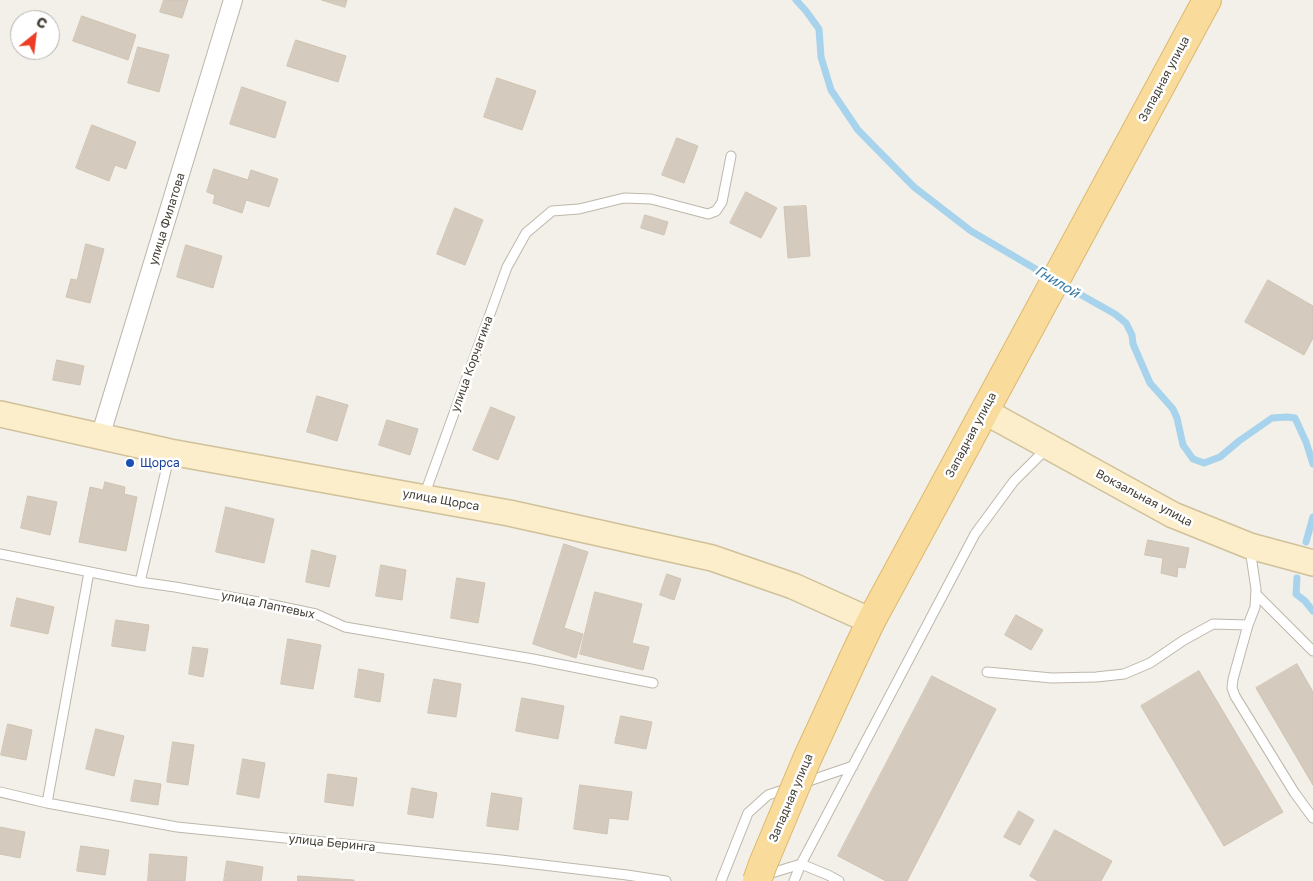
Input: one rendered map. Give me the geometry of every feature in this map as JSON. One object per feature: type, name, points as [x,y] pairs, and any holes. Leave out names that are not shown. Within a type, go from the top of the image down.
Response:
[{"type":"main road","name":"Западная улица","points":[[757,881],[807,759],[871,621],[1207,0]]},
{"type":"main road","name":"Вокзальная улица","points":[[984,411],[1173,515],[1250,546],[1313,563]]},
{"type":"main road","name":"улица Щорса","points":[[0,414],[100,438],[170,452],[510,513],[712,558],[793,586],[871,621]]},
{"type":"street","name":"улица Филатова","points":[[100,438],[233,0]]},
{"type":"lane","name":"улица Корчагина","points":[[424,497],[507,268],[526,233],[552,211],[579,209],[624,198],[651,198],[708,214],[716,211],[722,202],[732,156]]},
{"type":"lane","points":[[794,881],[801,864],[975,534],[1014,481],[1049,446]]},
{"type":"lane","points":[[140,582],[170,452]]},
{"type":"lane","points":[[1250,546],[1256,594],[1255,607],[1248,625],[1232,688],[1235,696],[1294,792],[1313,818]]},
{"type":"lane","name":"улица Лаптевых","points":[[0,554],[140,582],[308,612],[346,626],[533,659],[653,683]]},
{"type":"lane","points":[[47,803],[89,572]]},
{"type":"lane","points":[[1256,594],[1313,651]]},
{"type":"lane","points":[[987,672],[1052,678],[1124,674],[1150,663],[1184,640],[1214,624],[1248,625]]},
{"type":"lane","points":[[721,881],[748,813],[768,795],[853,766]]},
{"type":"lane","name":"улица Беринга","points":[[0,792],[47,803],[176,827],[521,862],[666,881]]},
{"type":"lane","points":[[746,881],[801,864],[840,881]]},
{"type":"building","points":[[164,0],[188,0],[182,18],[160,12]]},
{"type":"building","points":[[322,0],[347,0],[345,7]]},
{"type":"building","points":[[82,16],[136,35],[128,60],[73,41]]},
{"type":"building","points":[[296,40],[346,56],[338,82],[287,66]]},
{"type":"building","points":[[138,47],[169,55],[159,92],[128,83]]},
{"type":"building","points":[[497,78],[536,91],[522,130],[484,117]]},
{"type":"building","points":[[242,87],[286,102],[275,138],[230,124]]},
{"type":"building","points":[[92,125],[136,142],[126,169],[115,165],[109,181],[76,168]]},
{"type":"building","points":[[677,138],[698,146],[684,183],[662,175]]},
{"type":"building","points":[[214,169],[248,180],[251,170],[278,179],[269,207],[246,200],[242,213],[213,203],[215,195],[207,192]]},
{"type":"building","points":[[746,192],[777,208],[761,238],[730,223]]},
{"type":"building","points":[[806,206],[810,256],[788,258],[784,207]]},
{"type":"building","points":[[455,208],[483,220],[465,265],[437,254]]},
{"type":"building","points":[[645,215],[668,222],[664,235],[641,228]]},
{"type":"building","points":[[86,244],[104,249],[90,303],[66,297],[71,279],[77,280]]},
{"type":"building","points":[[186,245],[222,256],[213,288],[177,277]]},
{"type":"building","points":[[1268,280],[1313,306],[1313,338],[1304,355],[1245,322]]},
{"type":"building","points":[[57,360],[84,366],[80,385],[53,380]]},
{"type":"building","points":[[317,396],[348,405],[337,441],[307,432]]},
{"type":"building","points":[[491,407],[515,417],[498,460],[473,450]]},
{"type":"building","points":[[387,420],[418,429],[410,455],[379,445]]},
{"type":"building","points":[[105,482],[125,487],[124,494],[137,497],[126,551],[79,542],[90,487],[103,490]]},
{"type":"building","points":[[28,496],[57,502],[50,535],[21,528]]},
{"type":"building","points":[[226,507],[274,519],[264,563],[216,552]]},
{"type":"building","points":[[1148,540],[1189,548],[1185,568],[1178,567],[1177,577],[1161,573],[1163,558],[1145,555]]},
{"type":"building","points":[[564,544],[588,552],[564,628],[583,634],[576,658],[533,644]]},
{"type":"building","points":[[312,550],[336,556],[329,587],[306,582]]},
{"type":"building","points":[[381,565],[406,570],[402,600],[376,596]]},
{"type":"building","points":[[667,574],[681,579],[674,600],[660,595]]},
{"type":"building","points":[[457,578],[485,583],[478,623],[451,618]]},
{"type":"building","points":[[595,592],[642,604],[632,643],[649,647],[643,670],[580,654]]},
{"type":"building","points":[[17,598],[54,607],[48,634],[11,626]]},
{"type":"building","points":[[1016,615],[1043,630],[1031,650],[1005,635]]},
{"type":"building","points":[[116,620],[149,625],[145,651],[112,646]]},
{"type":"building","points":[[288,639],[321,645],[313,689],[281,684]]},
{"type":"building","points":[[193,647],[208,649],[203,677],[189,674]]},
{"type":"building","points":[[1297,664],[1313,692],[1313,785],[1256,688]]},
{"type":"building","points":[[359,669],[384,674],[380,702],[355,697]]},
{"type":"building","points":[[1199,671],[1283,812],[1224,846],[1141,706]]},
{"type":"building","points":[[932,676],[996,709],[907,881],[886,881],[838,856]]},
{"type":"building","points":[[434,679],[461,684],[456,717],[428,713]]},
{"type":"building","points":[[522,698],[564,706],[558,739],[516,731]]},
{"type":"building","points":[[621,716],[652,722],[646,749],[615,743]]},
{"type":"building","points":[[8,724],[32,730],[26,760],[1,755]]},
{"type":"building","points":[[96,729],[124,736],[114,776],[86,769]]},
{"type":"building","points":[[173,742],[194,745],[188,785],[167,782]]},
{"type":"building","points":[[243,759],[265,763],[259,798],[237,794]]},
{"type":"building","points":[[328,774],[357,778],[353,806],[325,802]]},
{"type":"building","points":[[135,780],[161,784],[158,805],[131,801]]},
{"type":"building","points":[[580,785],[632,792],[628,820],[609,818],[607,834],[574,829]]},
{"type":"building","points":[[412,788],[437,793],[433,818],[408,814]]},
{"type":"building","points":[[492,793],[522,798],[518,830],[487,826]]},
{"type":"building","points":[[1019,811],[1034,820],[1020,845],[1004,837]]},
{"type":"building","points":[[0,827],[25,832],[20,858],[0,854]]},
{"type":"building","points":[[1055,830],[1112,861],[1101,881],[1038,881],[1030,876]]},
{"type":"building","points":[[81,846],[109,850],[105,875],[77,871]]},
{"type":"building","points":[[150,854],[187,857],[185,881],[148,881]]},
{"type":"building","points":[[227,861],[263,867],[261,881],[224,881]]},
{"type":"building","points":[[298,876],[354,880],[354,881],[298,881]]},
{"type":"waterway","name":"Гнилой","points":[[796,0],[819,29],[821,57],[831,90],[858,130],[914,187],[971,231],[1051,278]]},
{"type":"waterway","name":"Гнилой","points":[[1060,283],[1115,314],[1126,323],[1150,383],[1173,409],[1183,445],[1193,459],[1204,463],[1220,457],[1272,418],[1287,417],[1295,418],[1313,464]]},
{"type":"waterway","name":"Гнилой","points":[[1306,542],[1313,517]]},
{"type":"waterway","name":"Гнилой","points":[[1297,578],[1296,594],[1313,611]]},
{"type":"place","name":"Щорса","points":[[130,463]]}]
